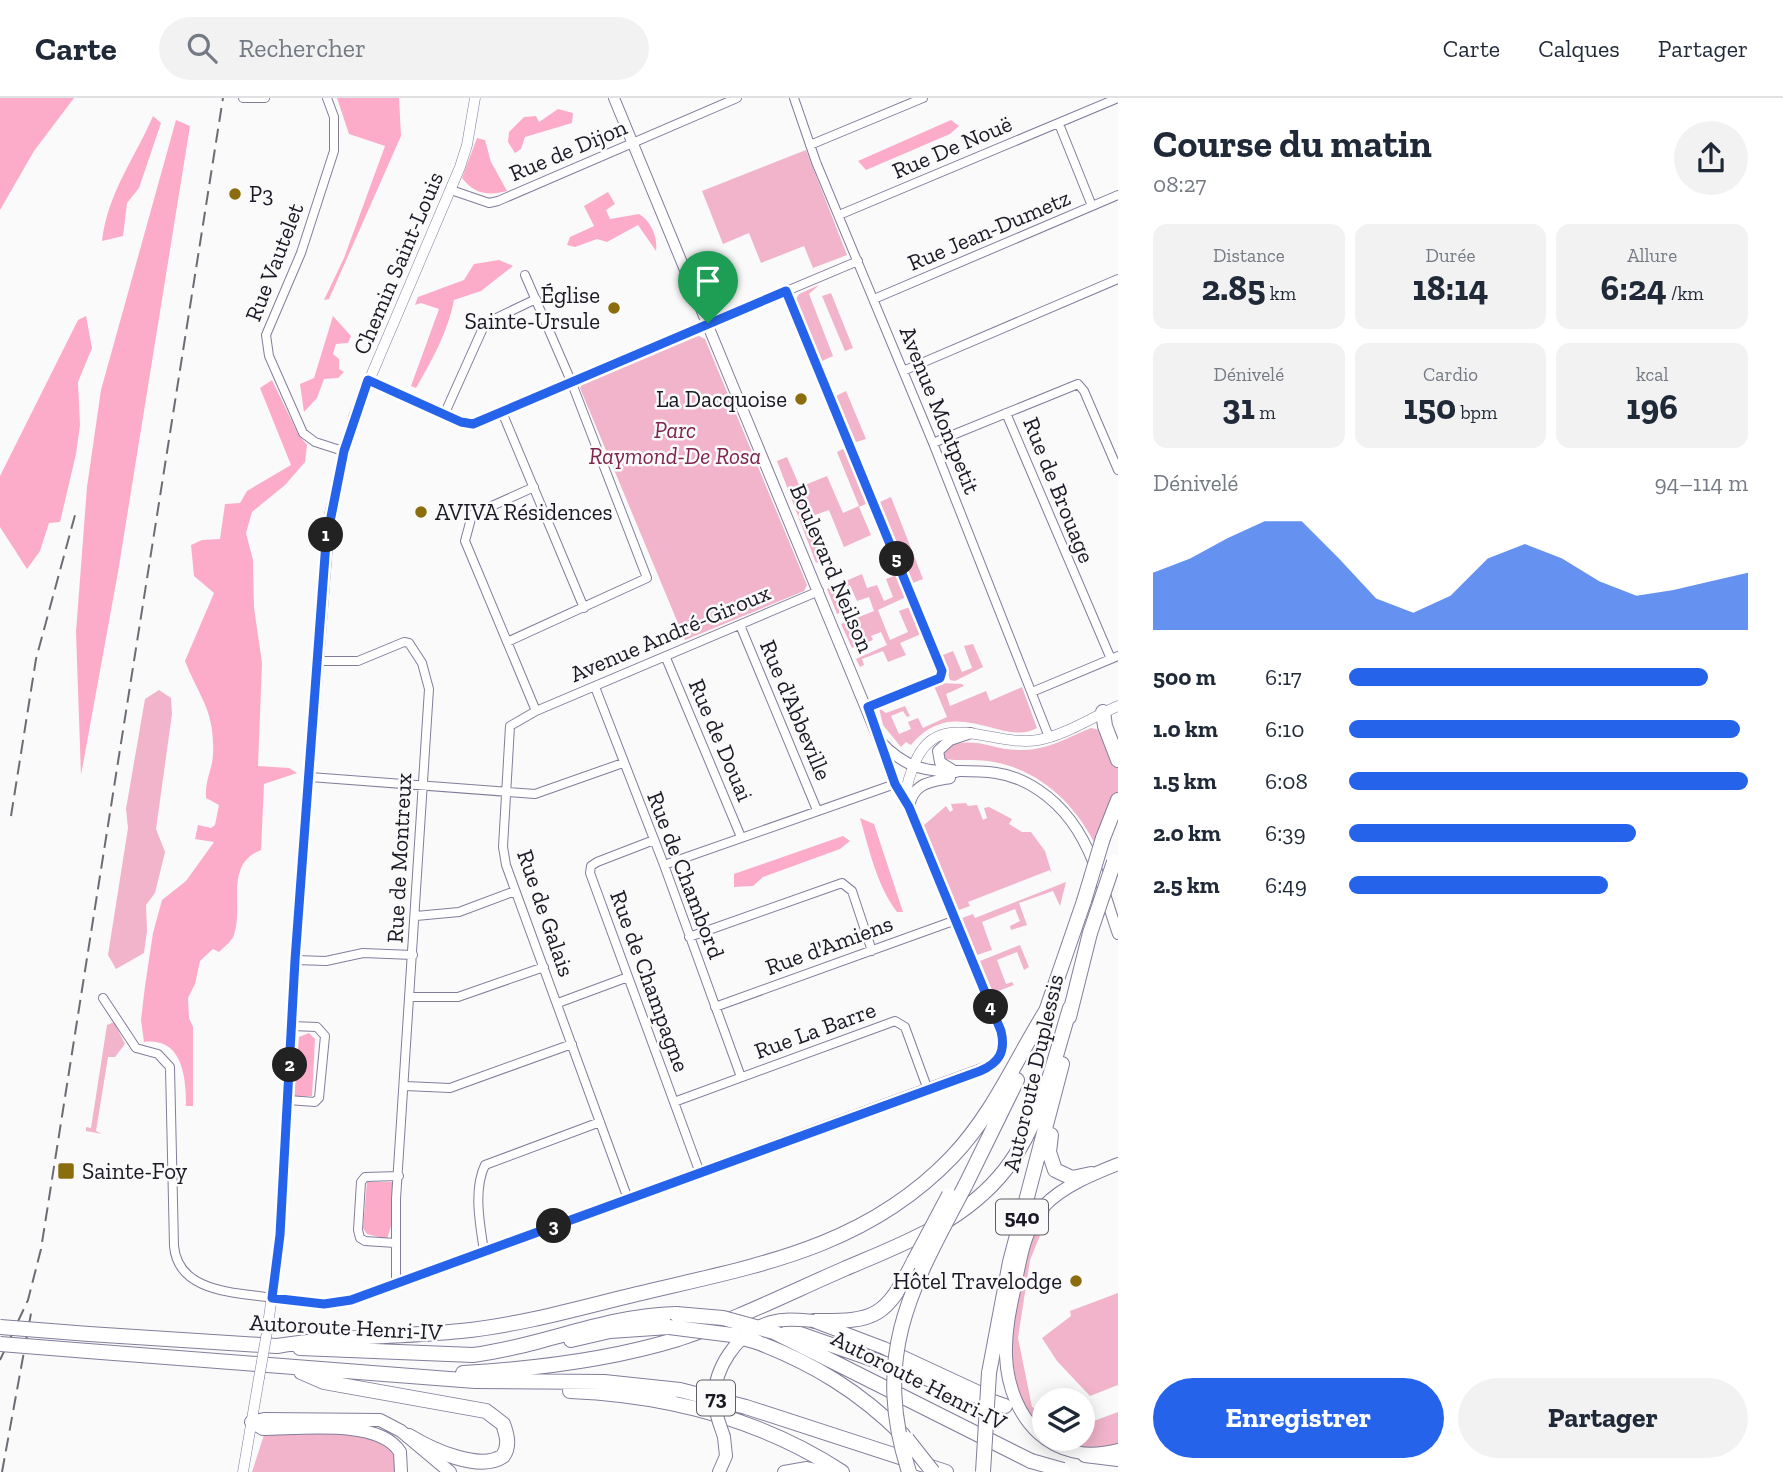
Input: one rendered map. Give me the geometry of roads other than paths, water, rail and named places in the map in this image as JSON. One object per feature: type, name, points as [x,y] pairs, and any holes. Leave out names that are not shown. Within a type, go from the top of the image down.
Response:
[{"type":"highway","points":[[1103,712],[1118,729]]},
{"type":"highway","points":[[1103,712],[1104,726],[1118,760]]},
{"type":"highway","points":[[1111,850],[1118,800]]},
{"type":"highway","name":"Autoroute Duplessis","points":[[983,1472],[989,1373],[1010,1262],[1062,1063],[1070,1008],[1118,827]]},
{"type":"highway","name":"Autoroute Duplessis","points":[[909,1472],[900,1441],[894,1393],[900,1333],[913,1285],[1033,1047],[1084,901],[1111,850]]},
{"type":"highway","points":[[434,1377],[562,1364],[654,1345],[747,1312],[926,1233],[981,1195],[1013,1159],[1036,1116],[1070,1008]]},
{"type":"highway","points":[[277,1346],[325,1338],[503,1326],[776,1260],[837,1239],[899,1203],[959,1149],[1003,1088],[1046,1011]]},
{"type":"highway","points":[[1032,1425],[1015,1397],[1006,1359],[1007,1328],[1062,1063]]},
{"type":"highway","points":[[719,1472],[726,1455],[715,1407],[716,1390],[719,1373],[735,1345],[771,1322],[787,1319],[849,1322],[869,1318],[898,1293],[949,1195],[1016,1082]]},
{"type":"highway","points":[[1053,1110],[1049,1152],[1053,1166],[1072,1178],[1118,1164]]},
{"type":"highway","points":[[1020,1256],[1043,1207],[1091,1174]]},
{"type":"highway","name":"Autoroute Henri-IV","points":[[0,1327],[441,1356],[500,1352],[617,1320],[684,1314],[780,1331],[1031,1461],[1062,1471]]},
{"type":"highway","points":[[814,1321],[935,1370],[1027,1419]]},
{"type":"highway","points":[[500,1352],[545,1346],[610,1331],[669,1327],[732,1335],[802,1359],[849,1387],[907,1439],[933,1472]]},
{"type":"highway","points":[[780,1331],[1005,1406]]},
{"type":"highway","name":"Autoroute Henri-IV","points":[[0,1344],[475,1381],[604,1382],[680,1390],[746,1407],[946,1472]]},
{"type":"highway","points":[[251,1423],[264,1419],[364,1418],[392,1424],[441,1457],[468,1469],[494,1465],[507,1446],[503,1424],[486,1411],[324,1382],[290,1367]]},
{"type":"highway","points":[[475,1381],[495,1389],[637,1395],[669,1400],[728,1418],[775,1437],[842,1472]]},
{"type":"highway","points":[[251,1423],[263,1429],[374,1432],[397,1446],[402,1458],[401,1472]]},
{"type":"highway","points":[[409,1436],[450,1472]]},
{"type":"highway","points":[[1085,1455],[1118,1450]]},
{"type":"highway","points":[[1051,1451],[1062,1471]]},
{"type":"highway","points":[[1070,1451],[1118,1459]]},
{"type":"highway","points":[[783,1472],[807,1468],[826,1472]]},
{"type":"main road","name":"Boulevard Neilson","points":[[614,98],[868,707],[879,740]]},
{"type":"main road","points":[[969,773],[948,768],[937,756],[943,744],[971,733]]},
{"type":"main road","points":[[879,740],[894,756],[913,767],[935,773],[996,773],[1015,778],[1039,791],[1064,813],[1084,843],[1118,934]]},
{"type":"main road","points":[[909,807],[911,796],[924,783],[969,773]]},
{"type":"street","points":[[243,98],[265,98]]},
{"type":"street","name":"Rue Vautelet","points":[[327,98],[335,125],[334,151],[301,253],[271,320],[267,347],[303,433],[315,442],[344,451]]},
{"type":"street","name":"Chemin Saint-Louis","points":[[243,1472],[267,1332],[280,1235],[295,960],[326,542],[344,451],[368,380],[451,190],[467,145],[475,98]]},
{"type":"street","name":"Rue de Dijon","points":[[451,190],[489,203],[498,201],[737,98]]},
{"type":"street","name":"Avenue Montpetit","points":[[794,98],[810,145],[933,443],[1049,737]]},
{"type":"street","points":[[810,145],[923,98]]},
{"type":"street","name":"Rue De Nouë","points":[[839,215],[1118,98]]},
{"type":"street","points":[[1059,124],[1092,206]]},
{"type":"street","name":"Rue Jean-Dumetz","points":[[874,299],[1118,195]]},
{"type":"street","points":[[368,380],[467,424],[502,412],[858,261]]},
{"type":"street","points":[[507,642],[645,582],[647,572],[571,381],[525,275]]},
{"type":"street","points":[[903,371],[1118,279]]},
{"type":"street","points":[[786,291],[942,671],[940,678],[868,707]]},
{"type":"street","points":[[444,415],[483,328],[490,321],[536,299]]},
{"type":"street","points":[[933,443],[1078,384],[1084,391],[1118,470]]},
{"type":"street","points":[[502,412],[584,608]]},
{"type":"street","name":"Rue de Brouage","points":[[1006,413],[1114,658]]},
{"type":"street","points":[[534,487],[472,515],[465,541],[536,711]]},
{"type":"street","name":"Avenue André-Giroux","points":[[536,711],[819,591]]},
{"type":"street","name":"Rue d'Abbeville","points":[[740,625],[817,810]]},
{"type":"street","name":"Rue de Montreux","points":[[317,661],[358,661],[404,642],[413,646],[429,690],[395,1243],[396,1284]]},
{"type":"street","name":"Rue de Douai","points":[[666,658],[741,837]]},
{"type":"street","points":[[1032,692],[1114,658]]},
{"type":"street","name":"Rue de Chambord","points":[[595,687],[664,864],[741,1077]]},
{"type":"street","points":[[909,807],[906,790],[913,767],[923,747],[937,736],[951,732],[971,733],[1020,741],[1049,737],[1118,706]]},
{"type":"street","name":"Rue de Galais","points":[[536,711],[510,726],[503,847],[515,891],[628,1199]]},
{"type":"street","name":"Boulevard Neilson","points":[[879,740],[895,784],[909,807],[1001,1031],[1001,1055],[989,1068],[928,1090]]},
{"type":"street","points":[[310,777],[543,793],[623,763]]},
{"type":"street","points":[[664,864],[895,784]]},
{"type":"street","name":"Rue de Champagne","points":[[654,840],[591,866],[590,873],[700,1173]]},
{"type":"street","points":[[690,937],[842,883],[852,891],[872,951]]},
{"type":"street","points":[[416,916],[459,912],[515,891]]},
{"type":"street","name":"Rue d'Amiens","points":[[715,1007],[956,920]]},
{"type":"street","points":[[295,960],[326,961],[363,953],[413,955]]},
{"type":"street","points":[[411,997],[458,997],[544,967]]},
{"type":"street","points":[[558,1003],[628,977]]},
{"type":"street","points":[[103,998],[136,1048],[158,1055],[170,1067],[174,1246],[181,1268],[188,1277],[212,1288],[272,1298],[334,1304],[396,1284],[928,1090]]},
{"type":"street","name":"Rue La Barre","points":[[674,1102],[895,1021],[905,1027],[928,1090]]},
{"type":"street","points":[[288,1100],[315,1102],[319,1098],[325,1036],[317,1027],[292,1026]]},
{"type":"street","points":[[405,1086],[450,1088],[572,1044]]},
{"type":"street","points":[[484,1251],[479,1202],[481,1173],[485,1165],[600,1122]]},
{"type":"street","points":[[395,1243],[365,1241],[360,1238],[358,1230],[361,1182],[365,1177],[399,1176]]},
{"type":"railway","points":[[0,1360],[28,1300],[41,1249],[223,98]]},
{"type":"railway","points":[[11,816],[36,659],[75,515]]},
{"type":"railway","points":[[2,1472],[32,1308]]},
{"type":"place","name":"P3","points":[[235,194]]},
{"type":"place","name":"Église Sainte-Ursule","points":[[614,308]]},
{"type":"place","name":"La Dacquoise","points":[[801,399]]},
{"type":"place","name":"AVIVA Résidences","points":[[421,512]]},
{"type":"place","name":"Sainte-Foy","points":[[66,1171]]},
{"type":"place","name":"Hôtel Travelodge","points":[[1076,1281]]},
{"type":"park label","name":"Parc Raymond-De Rosa","points":[[675,443]]}]
